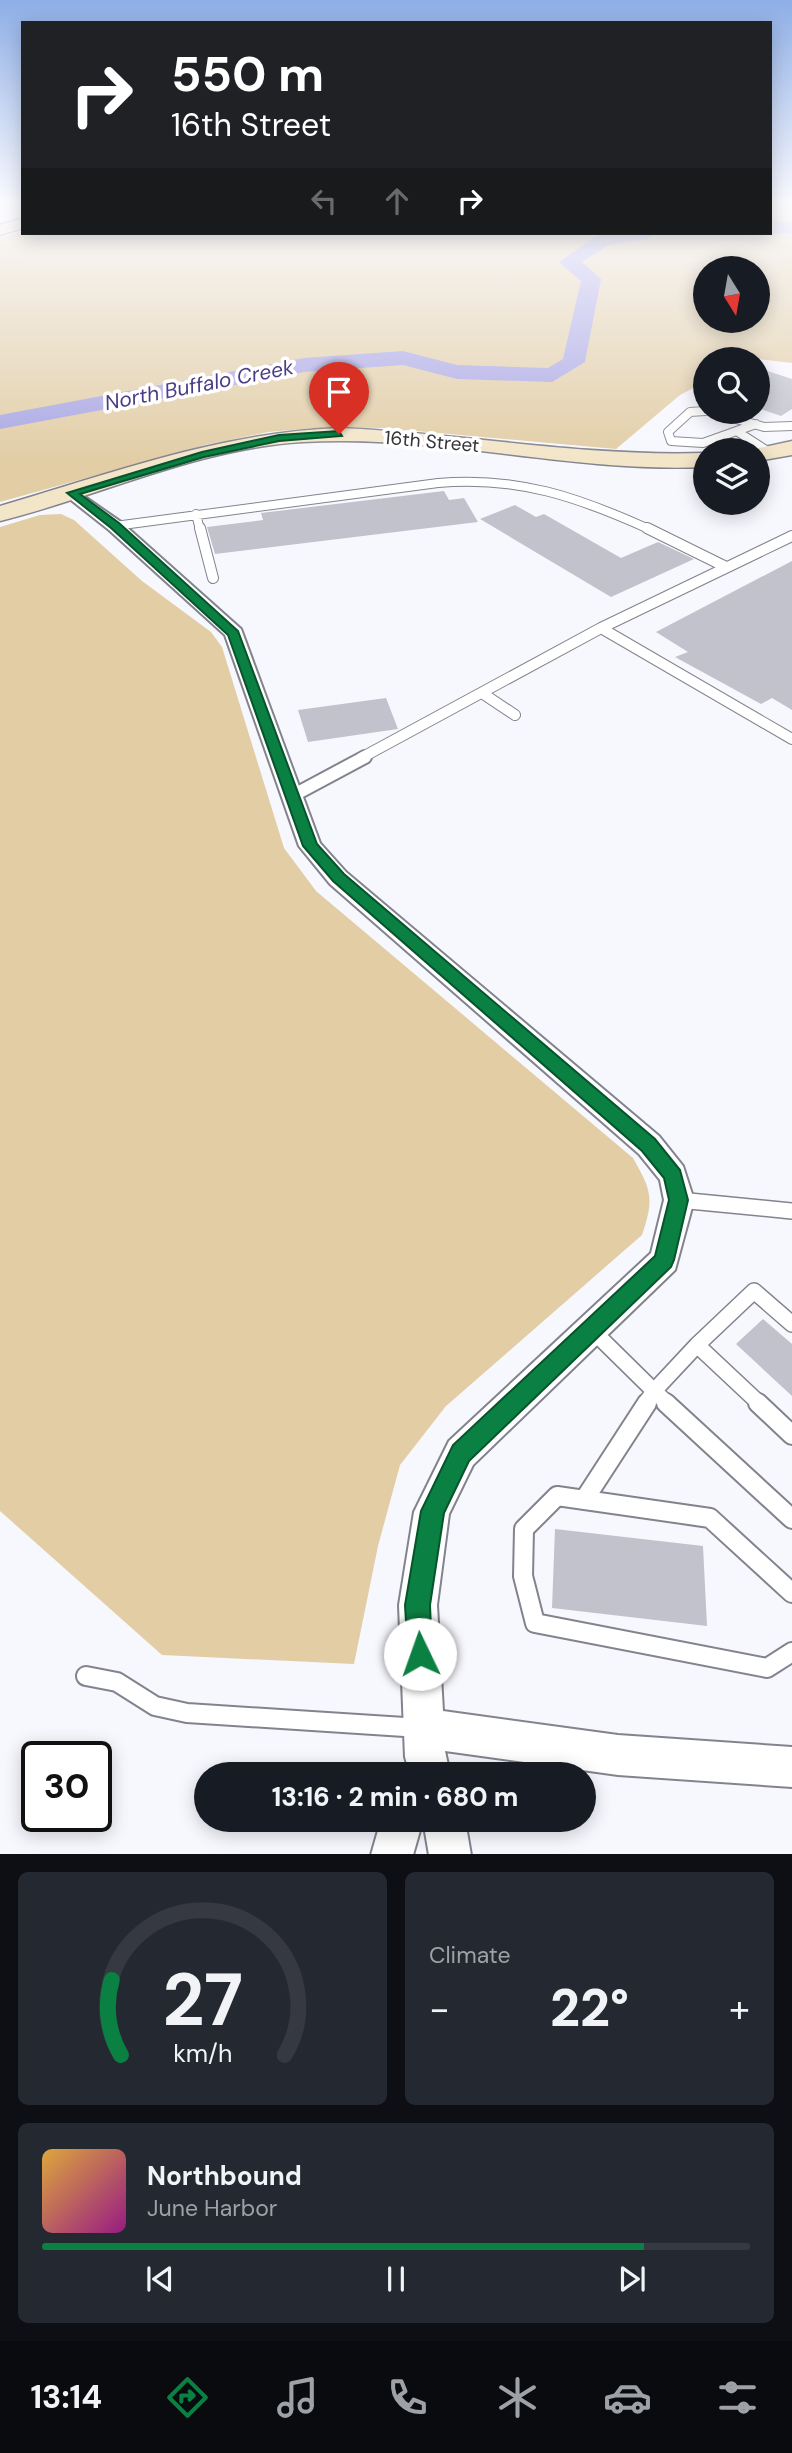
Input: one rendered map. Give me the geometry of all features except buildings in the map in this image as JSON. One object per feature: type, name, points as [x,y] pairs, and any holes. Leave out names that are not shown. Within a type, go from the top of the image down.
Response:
[{"type":"street","name":"16th Street","points":[[0,514],[202,455],[279,438],[339,434],[628,461],[693,460]]},
{"type":"street","points":[[770,452],[792,447]]},
{"type":"street","points":[[72,493],[115,526],[234,633],[310,846],[338,878],[649,1145],[673,1175],[679,1200],[664,1260],[461,1453],[432,1511],[418,1605],[425,1758],[618,1755],[792,1767]]},
{"type":"street","points":[[392,1854],[398,1832]]},
{"type":"street","points":[[446,1832],[450,1854]]},
{"type":"lane","points":[[693,412],[668,432],[671,441],[678,444],[713,441],[756,424],[792,426]]},
{"type":"lane","points":[[738,432],[745,438]]},
{"type":"lane","points":[[115,526],[424,485],[520,483],[565,496],[635,523],[724,566]]},
{"type":"lane","points":[[196,514],[212,578]]},
{"type":"lane","points":[[294,795],[601,628],[724,566],[792,536]]},
{"type":"lane","points":[[601,628],[792,739]]},
{"type":"lane","points":[[482,693],[515,715]]},
{"type":"lane","points":[[679,1200],[792,1211]]},
{"type":"lane","points":[[583,1500],[654,1391],[697,1345],[754,1291],[792,1324]]},
{"type":"lane","points":[[591,1329],[792,1520]]},
{"type":"lane","points":[[697,1345],[792,1434]]},
{"type":"lane","points":[[792,1593],[710,1518],[557,1496],[524,1529],[523,1576],[535,1623],[767,1668],[792,1652]]},
{"type":"lane","points":[[86,1676],[117,1682],[155,1706],[425,1758]]},
{"type":"shaded area","points":[[0,289],[693,289],[693,333],[770,333],[770,289],[792,289],[792,363],[770,360],[770,347],[693,347],[693,388],[680,395],[616,449],[383,428],[326,427],[268,432],[205,445],[0,502]]},
{"type":"shaded area","points":[[61,514],[74,520],[142,581],[211,632],[222,647],[284,848],[316,891],[633,1158],[647,1187],[649,1204],[642,1235],[446,1406],[400,1465],[378,1546],[354,1664],[162,1655],[0,1511],[0,527],[40,515]]},
{"type":"waterway","name":"North Buffalo Creek","points":[[0,422],[304,365],[403,358],[457,372],[552,375],[574,362],[589,289]]},
{"type":"route","points":[[339,434],[279,438],[202,455],[72,493],[115,526],[234,633],[310,846],[338,878],[649,1145],[673,1175],[679,1200],[664,1260],[461,1453],[432,1511],[418,1605],[420,1654]]}]
